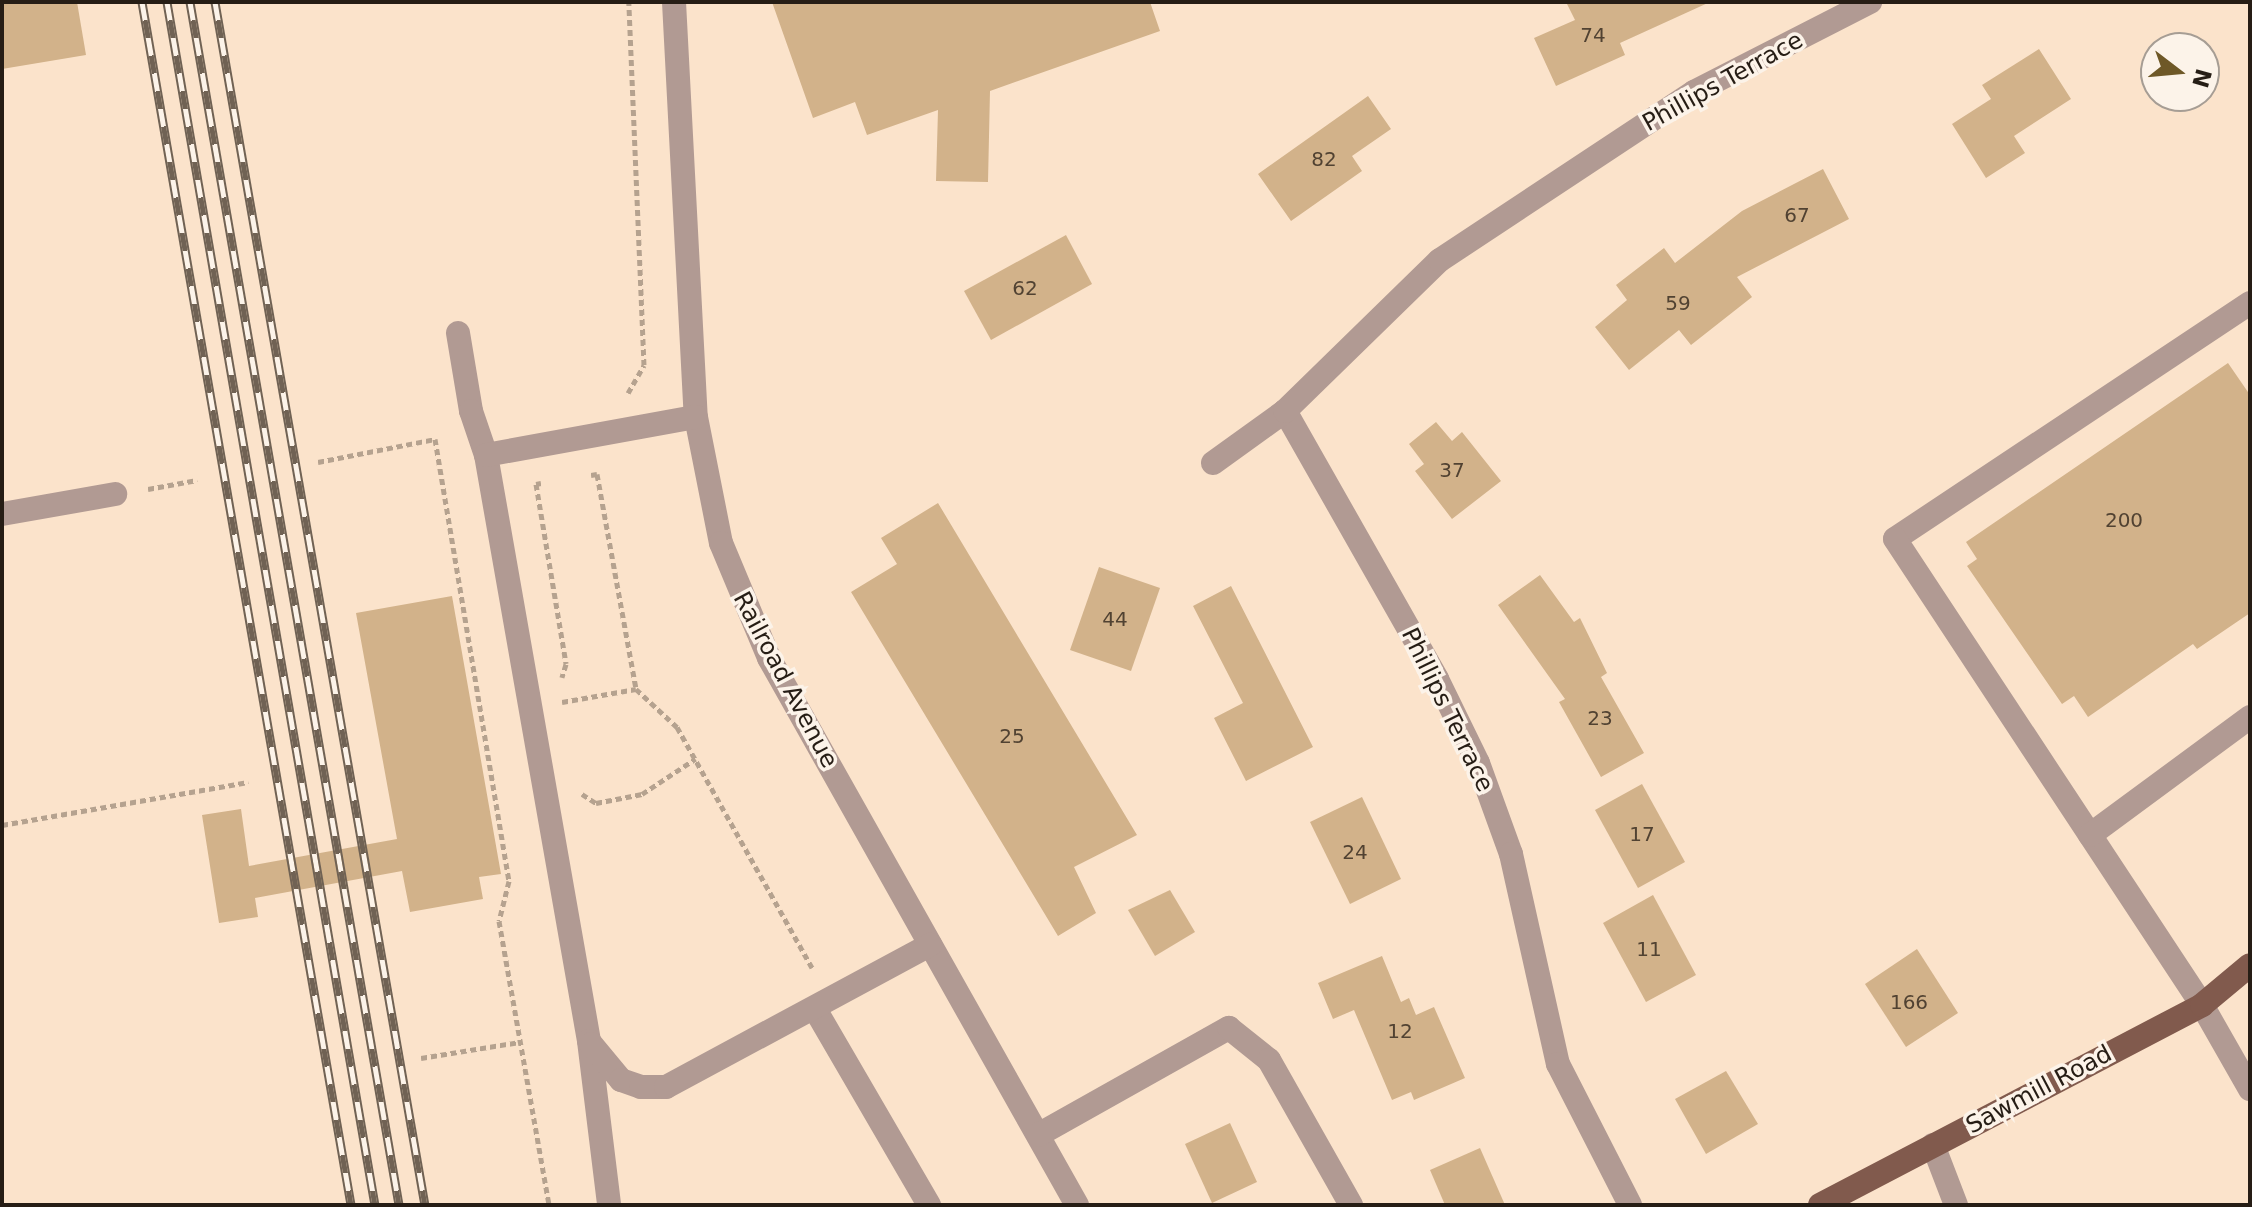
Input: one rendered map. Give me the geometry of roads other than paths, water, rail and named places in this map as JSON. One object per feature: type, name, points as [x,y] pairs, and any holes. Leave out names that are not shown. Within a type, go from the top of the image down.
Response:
[{"type":"main road","name":"Sawmill Road","points":[[1820,1205],[2202,1005],[2250,965]]},
{"type":"street","name":"Railroad Avenue","points":[[674,2],[696,417],[713,515],[740,598],[1077,1205]]},
{"type":"street","name":"Phillips Terrace","points":[[1213,463],[1285,411],[1440,260],[1694,92],[1870,2]]},
{"type":"street","points":[[2250,303],[1895,539],[2202,1005],[2250,1089]]},
{"type":"street","points":[[458,333],[471,411],[486,455],[589,1041],[609,1201]]},
{"type":"street","name":"Phillips Terrace","points":[[1285,411],[1437,679],[1478,763],[1511,854],[1558,1064],[1630,1205]]},
{"type":"street","points":[[486,455],[696,417]]},
{"type":"street","points":[[2,514],[115,494]]},
{"type":"street","points":[[2090,835],[2250,717]]},
{"type":"street","points":[[589,1041],[621,1080],[641,1087],[666,1087],[930,945]]},
{"type":"street","points":[[815,1009],[929,1205]]},
{"type":"street","points":[[1038,1135],[1229,1028],[1269,1060],[1351,1205]]},
{"type":"street","points":[[1933,1145],[1956,1205]]},
{"type":"railway","points":[[142,2],[351,1205]]},
{"type":"railway","points":[[167,2],[375,1205]]},
{"type":"railway","points":[[190,2],[399,1205]]},
{"type":"railway","points":[[215,2],[425,1205]]}]
